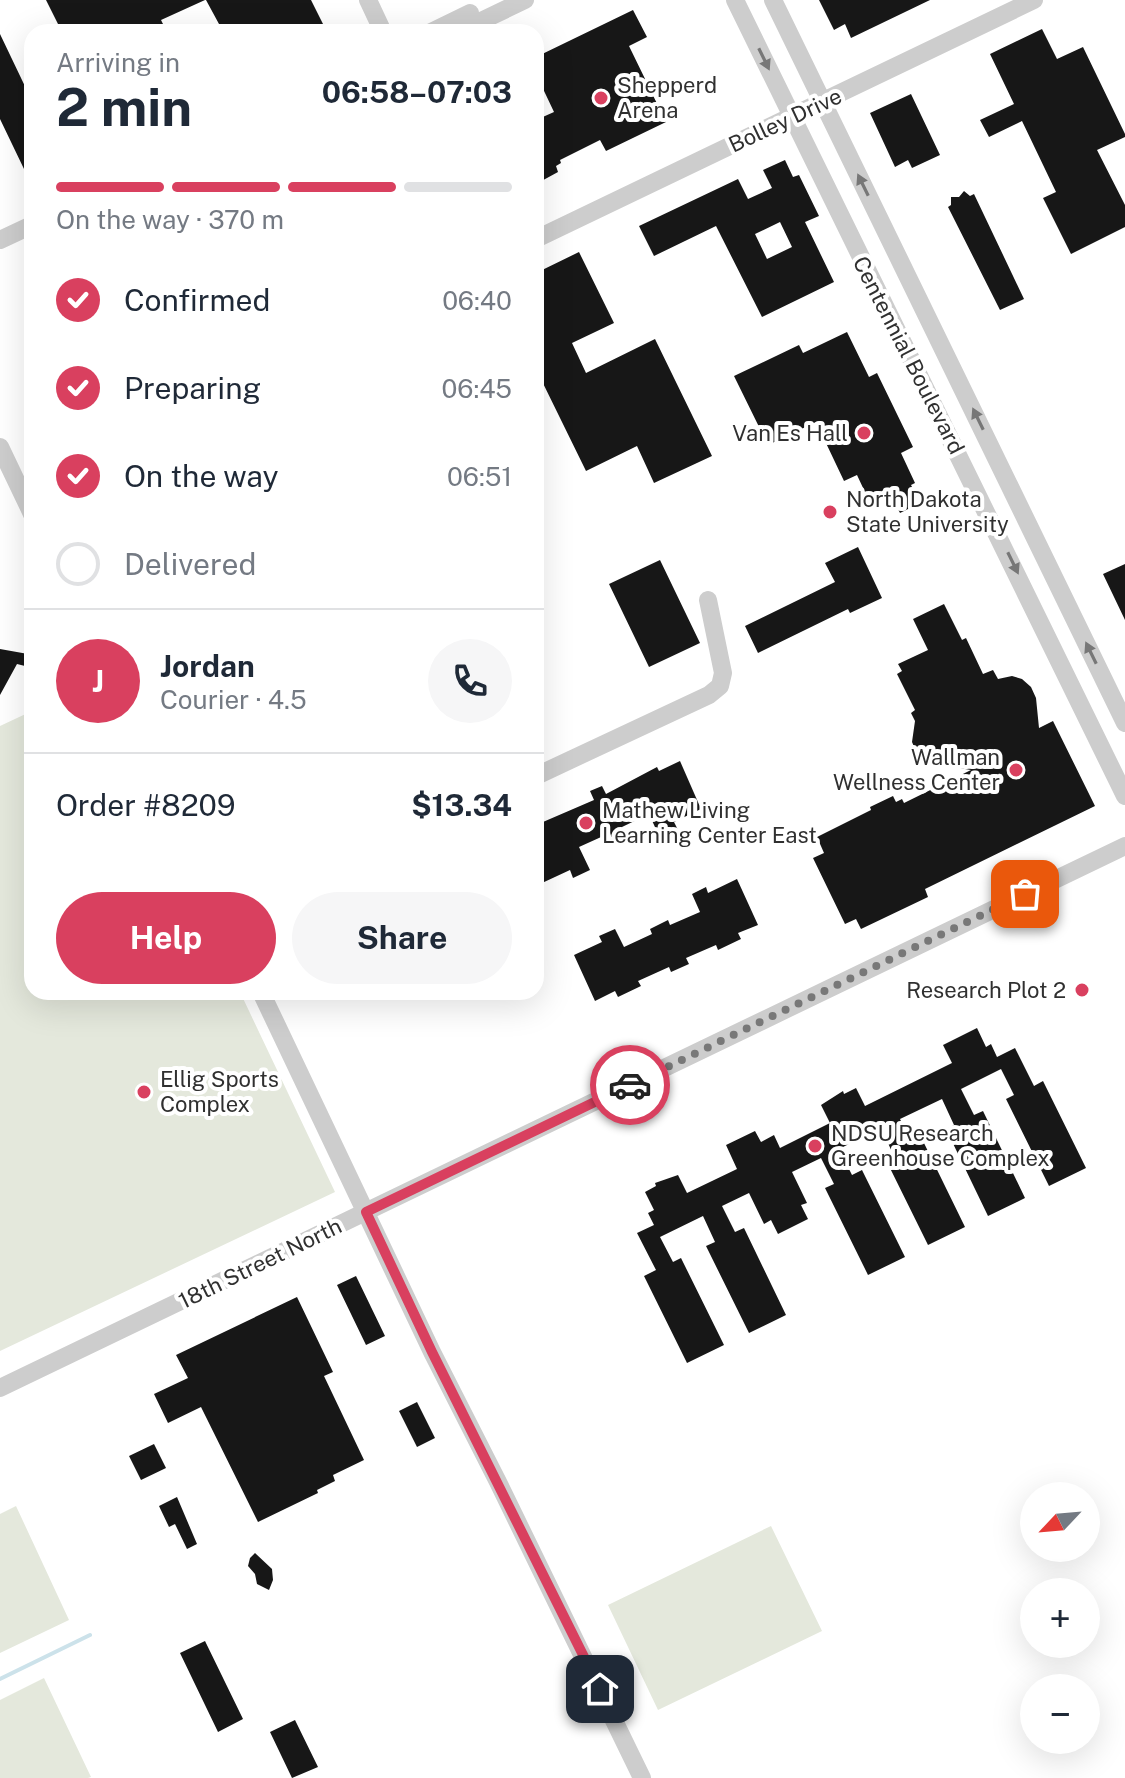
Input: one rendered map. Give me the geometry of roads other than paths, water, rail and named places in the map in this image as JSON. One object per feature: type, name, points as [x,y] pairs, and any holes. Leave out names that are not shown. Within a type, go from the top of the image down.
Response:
[{"type":"street","points":[[368,0],[379,24]]},
{"type":"street","points":[[448,24],[497,0]]},
{"type":"street","points":[[475,24],[525,0]]},
{"type":"street","name":"Centennial Boulevard","points":[[735,0],[1125,796]]},
{"type":"street","name":"Centennial Boulevard","points":[[773,0],[1125,723]]},
{"type":"street","name":"Bolley Drive","points":[[544,235],[1034,0]]},
{"type":"street","points":[[0,240],[24,229]]},
{"type":"street","points":[[0,253],[24,242]]},
{"type":"street","points":[[0,447],[24,497]]},
{"type":"street","points":[[544,772],[709,695],[720,686],[723,673],[708,600]]},
{"type":"street","name":"18th Street North","points":[[0,1388],[1125,846]]},
{"type":"street","points":[[265,1000],[432,1352],[642,1778]]},
{"type":"waterway","points":[[0,1679],[90,1635]]},
{"type":"place","name":"Shepperd Arena","points":[[601,98]]},
{"type":"place","name":"Van Es Hall","points":[[864,433]]},
{"type":"place","name":"North Dakota State University","points":[[830,512]]},
{"type":"place","name":"Wallman Wellness Center","points":[[1016,770]]},
{"type":"place","name":"Mathew Living Learning Center East","points":[[586,823]]},
{"type":"place","name":"Research Plot 2","points":[[1082,990]]},
{"type":"place","name":"Ellig Sports Complex","points":[[144,1092]]},
{"type":"place","name":"NDSU Research Greenhouse Complex","points":[[815,1146]]}]
